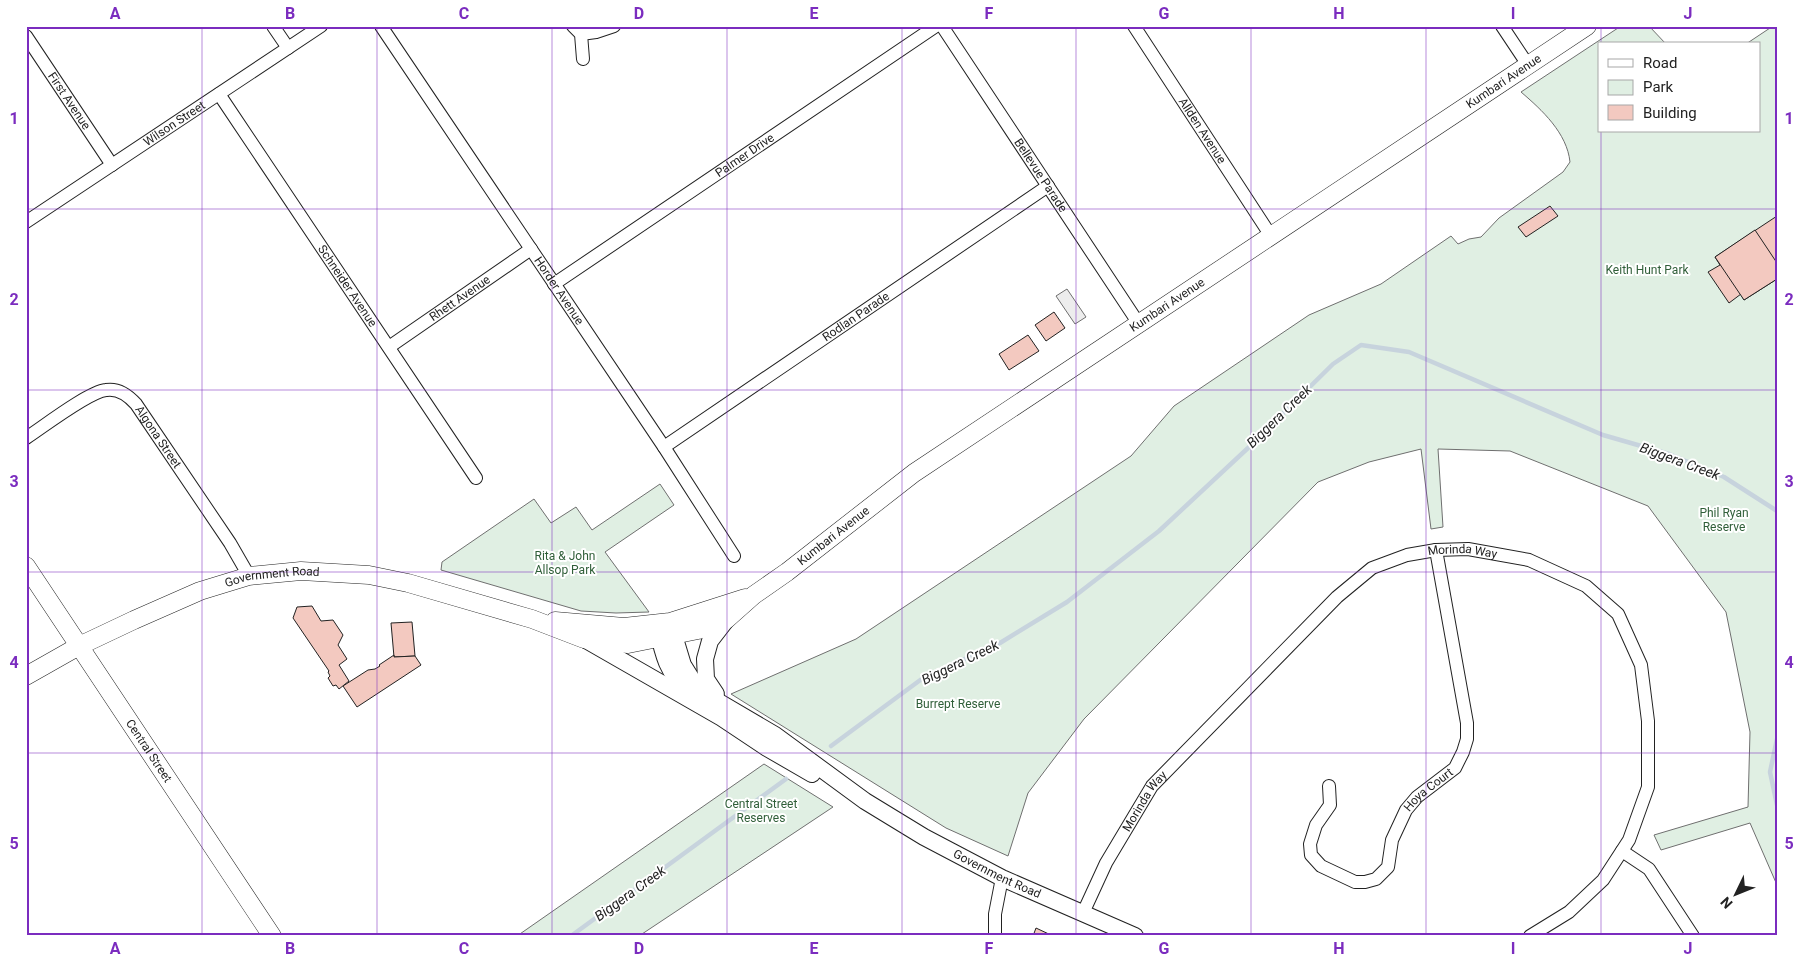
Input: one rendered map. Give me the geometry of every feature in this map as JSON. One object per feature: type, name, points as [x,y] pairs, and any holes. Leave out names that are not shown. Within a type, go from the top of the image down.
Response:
[{"type":"main road","name":"Kumbari Avenue","points":[[665,630],[698,630],[727,619],[754,595],[787,572],[914,473],[1587,26]]},
{"type":"main road","name":"Central Street","points":[[26,566],[272,936]]},
{"type":"main road","name":"Government Road","points":[[26,676],[79,646],[200,591],[249,576],[301,571],[369,575],[408,582],[532,619],[584,639],[628,644],[665,630]]},
{"type":"main road","name":"Kumbari Avenue","points":[[665,630],[754,595]]},
{"type":"main road","name":"Government Road","points":[[532,619],[665,630]]},
{"type":"street","points":[[273,26],[288,48]]},
{"type":"street","name":"Wilson Street","points":[[26,222],[321,26]]},
{"type":"street","name":"Horder Avenue","points":[[381,26],[664,447],[734,556]]},
{"type":"street","points":[[583,60],[577,30],[596,32],[614,26]]},
{"type":"street","name":"Palmer Drive","points":[[554,284],[936,26]]},
{"type":"street","name":"Bellevue Parade","points":[[942,26],[1139,324]]},
{"type":"street","name":"Allden Avenue","points":[[1134,26],[1271,236]]},
{"type":"street","points":[[1502,26],[1528,65]]},
{"type":"street","name":"First Avenue","points":[[26,36],[112,165]]},
{"type":"street","name":"Schneider Avenue","points":[[218,94],[476,478]]},
{"type":"street","name":"Rodlan Parade","points":[[664,447],[1048,186]]},
{"type":"street","name":"Rhett Avenue","points":[[389,347],[532,249]]},
{"type":"street","name":"Algona Street","points":[[26,438],[97,392],[112,389],[130,397],[230,543],[249,576]]},
{"type":"street","name":"Hoya Court","points":[[1329,786],[1330,805],[1316,826],[1310,844],[1311,855],[1325,868],[1355,882],[1365,882],[1376,879],[1388,867],[1392,840],[1406,810],[1417,798],[1455,768],[1463,752],[1467,739],[1467,723],[1436,550]]},
{"type":"street","name":"Morinda Way","points":[[1084,913],[1106,863],[1152,786],[1337,597],[1372,568],[1407,555],[1436,550],[1468,550],[1529,560],[1586,586],[1618,614],[1641,665],[1648,722],[1648,787],[1629,840],[1603,880],[1569,912],[1530,936]]},
{"type":"street","name":"Government Road","points":[[726,713],[718,696],[706,679],[705,660],[710,641],[727,619]]},
{"type":"street","name":"Government Road","points":[[665,630],[693,681],[726,713],[767,748],[822,780],[865,800],[924,837],[1002,878],[1135,936]]},
{"type":"street","name":"Government Road","points":[[584,639],[726,713]]},
{"type":"street","points":[[1622,851],[1649,869],[1693,936]]},
{"type":"street","points":[[995,936],[995,914],[1002,878]]},
{"type":"green space","name":"Burrept Reserve","points":[[1621,26],[1649,26],[1664,42],[1598,42],[1598,132],[1760,132],[1760,42],[1749,42],[1773,26],[1777,26],[1777,885],[1750,823],[1661,850],[1654,835],[1748,807],[1750,732],[1726,612],[1648,506],[1510,451],[1438,449],[1443,527],[1431,529],[1421,449],[1369,462],[1318,482],[1084,719],[1028,793],[1008,856],[946,828],[731,694],[856,639],[1131,456],[1174,406],[1309,315],[1381,284],[1451,236],[1458,244],[1469,239],[1481,237],[1499,218],[1563,172],[1570,162],[1568,151],[1559,132],[1545,114],[1521,92]]},
{"type":"green space","name":"Rita & John Allsop Park","points":[[660,484],[674,505],[605,552],[649,612],[581,611],[441,570],[442,562],[534,499],[551,523],[576,507],[592,530]]},
{"type":"green space","name":"Central Street Reserves","points":[[764,764],[833,807],[639,936],[517,936]]},
{"type":"shaded area","points":[[1067,289],[1086,317],[1075,324],[1056,296]]},
{"type":"building","points":[[1550,206],[1558,216],[1526,237],[1518,227]]},
{"type":"building","points":[[1777,216],[1777,279],[1744,300],[1741,294],[1729,303],[1708,272],[1720,265],[1715,257]]},
{"type":"building","points":[[1755,230],[1777,263],[1777,279],[1744,300],[1715,257]]},
{"type":"building","points":[[1054,312],[1065,328],[1046,341],[1035,325]]},
{"type":"building","points":[[1028,335],[1039,351],[1009,370],[999,354]]},
{"type":"building","points":[[312,606],[321,621],[333,620],[343,635],[338,645],[347,659],[339,665],[349,681],[339,689],[336,685],[333,686],[328,678],[330,676],[329,671],[293,618],[297,607]]},
{"type":"building","points":[[412,622],[415,656],[394,657],[391,623]]},
{"type":"building","points":[[394,655],[394,657],[415,656],[421,665],[357,707],[343,686],[368,670],[380,666]]},
{"type":"building","points":[[1036,928],[1053,936],[1033,936]]},
{"type":"waterway","name":"Biggera Creek","points":[[831,746],[923,678],[1000,643],[1067,602],[1159,531],[1248,448],[1333,364],[1361,345],[1409,352],[1603,435],[1669,454],[1724,477],[1777,511]]},
{"type":"waterway","name":"Biggera Creek","points":[[1777,739],[1770,772],[1777,805]]},
{"type":"waterway","name":"Biggera Creek","points":[[571,936],[786,779]]},
{"type":"park label","name":"Keith Hunt Park","points":[[1647,270]]},
{"type":"park label","name":"Phil Ryan Reserve","points":[[1724,520]]}]
